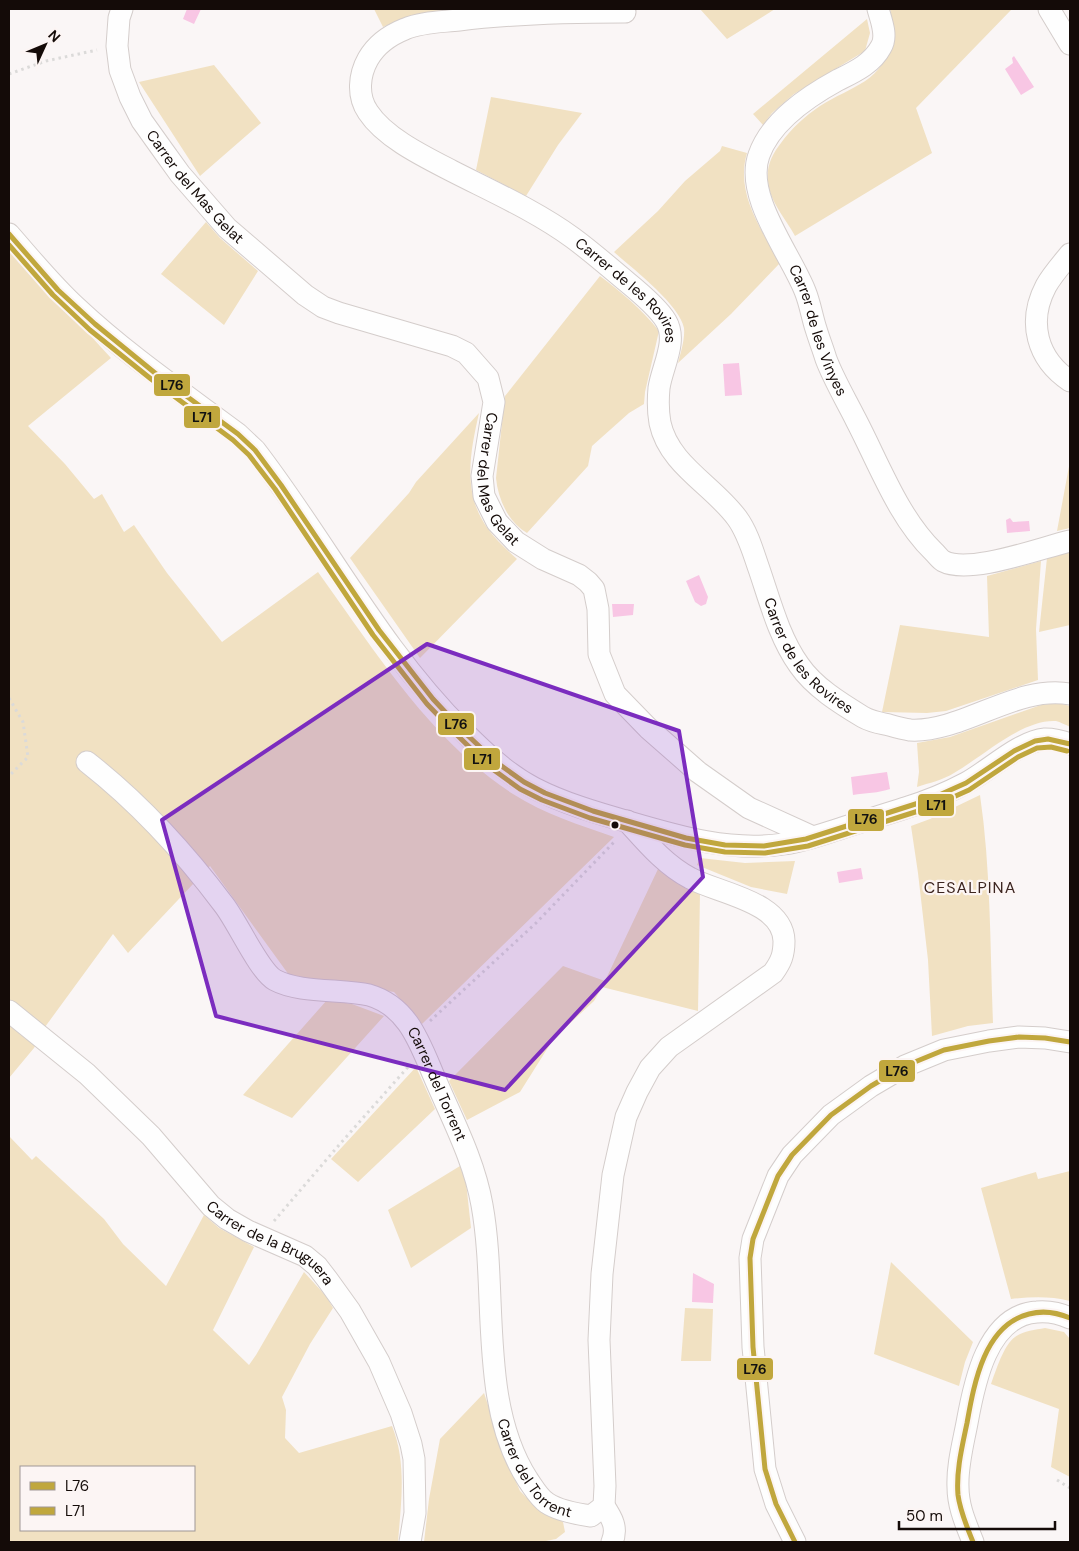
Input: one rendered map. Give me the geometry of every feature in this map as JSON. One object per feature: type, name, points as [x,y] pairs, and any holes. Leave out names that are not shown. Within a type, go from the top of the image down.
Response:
[{"type":"street","name":"Carrer del Mas Gelat","points":[[122,9],[119,18],[117,46],[120,70],[130,97],[142,121],[180,174],[227,228],[305,295],[339,314],[452,346],[466,354],[477,365],[488,378],[494,402],[482,476],[484,496],[497,522],[516,542],[543,559],[579,576],[594,589],[598,609],[598,654],[615,694],[648,728],[698,772],[750,808],[813,837]]},
{"type":"street","name":"Carrer de les Vinyes","points":[[878,9],[884,28],[883,46],[863,66],[815,93],[804,102],[776,128],[765,144],[759,156],[755,172],[763,206],[796,269],[828,362],[899,504],[925,543],[942,560],[961,566],[982,564],[1070,541]]},
{"type":"street","points":[[1049,9],[1070,44]]},
{"type":"street","name":"Carrer de les Rovires","points":[[625,12],[504,15],[425,24],[407,28],[390,36],[376,48],[366,62],[361,80],[361,98],[368,113],[381,127],[405,145],[548,222],[573,238],[640,292],[665,318],[670,337],[659,387],[658,404],[660,422],[666,442],[676,457],[739,520],[747,536],[790,649],[800,667],[825,692],[872,722],[910,730],[940,726],[1029,696],[1052,692],[1070,694]]},
{"type":"street","points":[[9,234],[55,286],[78,308],[121,345],[238,434],[255,450],[401,659],[446,714],[469,738],[511,773],[534,788],[575,805],[677,836],[736,846],[782,844],[813,837],[908,808],[965,783],[1031,742],[1045,739],[1070,744]]},
{"type":"street","points":[[1070,254],[1047,285],[1038,306],[1037,323],[1040,345],[1045,358],[1056,371],[1070,381]]},
{"type":"street","name":"Carrer del Torrent","points":[[87,762],[109,780],[170,839],[195,868],[226,907],[264,970],[274,979],[288,985],[358,993],[381,999],[403,1015],[419,1042],[469,1157],[482,1206],[489,1258],[496,1387],[512,1448],[522,1471],[534,1489],[547,1503],[578,1514],[591,1516],[604,1506],[605,1486],[598,1340],[602,1274],[613,1175],[626,1117],[650,1068],[669,1047],[773,973],[782,961],[784,949],[784,936],[779,924],[766,910],[689,878],[663,859],[627,821]]},
{"type":"street","name":"Carrer de la Bruguera","points":[[9,1011],[87,1074],[151,1136],[211,1206],[227,1219],[261,1237],[305,1256],[317,1266],[350,1311],[379,1362],[401,1413],[414,1459],[416,1512],[410,1542]]},
{"type":"street","points":[[795,1542],[776,1504],[765,1469],[753,1347],[750,1258],[753,1239],[764,1206],[778,1176],[792,1154],[831,1115],[871,1086],[905,1066],[944,1050],[989,1041],[1019,1037],[1045,1038],[1070,1042]]},
{"type":"street","points":[[973,1542],[962,1514],[958,1488],[959,1463],[972,1394],[985,1355],[1006,1323],[1019,1315],[1047,1312],[1061,1314],[1070,1318]]},
{"type":"street","points":[[604,1506],[612,1518],[615,1534],[612,1542]]},
{"type":"path","points":[[9,74],[46,61],[98,50]]},
{"type":"path","points":[[9,698],[23,722],[28,757],[9,776]]},
{"type":"path","points":[[261,1237],[339,1145],[419,1042],[618,838],[627,821]]},
{"type":"path","points":[[1057,1480],[1070,1488]]},
{"type":"highlighted area","points":[[427,644],[679,731],[703,877],[505,1090],[216,1016],[162,820]]},
{"type":"shaded area","points":[[187,9],[201,9],[194,24],[183,19]]},
{"type":"shaded area","points":[[374,9],[479,9],[418,16],[383,27]]},
{"type":"shaded area","points":[[700,9],[775,9],[727,39]]},
{"type":"shaded area","points":[[890,9],[1012,9],[916,108],[932,153],[795,236],[775,203],[769,189],[768,171],[770,161],[785,138],[804,118],[820,106],[865,81],[882,65],[891,39]]},
{"type":"shaded area","points":[[867,19],[870,33],[865,51],[794,94],[772,113],[763,125],[753,114]]},
{"type":"shaded area","points":[[1014,56],[1034,87],[1021,95],[1005,69],[1013,63],[1012,58]]},
{"type":"shaded area","points":[[214,65],[261,123],[200,176],[139,82]]},
{"type":"shaded area","points":[[491,97],[582,113],[558,145],[526,196],[476,170]]},
{"type":"shaded area","points":[[722,146],[747,153],[744,182],[747,196],[758,224],[780,263],[731,314],[678,363],[684,337],[681,319],[654,287],[614,252],[658,211],[685,181],[720,151]]},
{"type":"shaded area","points":[[206,222],[220,238],[258,271],[224,325],[161,274]]},
{"type":"shaded area","points":[[9,247],[111,358],[28,426],[65,464],[94,499],[102,494],[124,532],[134,525],[167,573],[222,642],[318,572],[383,663],[430,721],[456,748],[483,772],[525,801],[562,819],[614,837],[422,1024],[394,992],[289,975],[210,866],[128,953],[113,934],[45,1027],[34,1048],[9,1078]]},
{"type":"shaded area","points":[[600,276],[631,301],[659,331],[644,404],[629,413],[592,446],[588,466],[527,533],[514,523],[509,516],[497,486],[496,478],[505,396]]},
{"type":"shaded area","points":[[739,363],[742,395],[725,396],[723,364]]},
{"type":"shaded area","points":[[479,413],[470,472],[474,501],[488,529],[517,559],[420,658],[350,558]]},
{"type":"shaded area","points":[[1070,461],[1070,528],[1057,531]]},
{"type":"shaded area","points":[[1010,518],[1013,522],[1029,521],[1030,531],[1007,533],[1006,520]]},
{"type":"shaded area","points":[[1070,550],[1070,625],[1039,632],[1047,558]]},
{"type":"shaded area","points":[[1041,561],[1036,629],[1038,680],[946,711],[927,713],[882,712],[900,625],[989,637],[987,576]]},
{"type":"shaded area","points":[[699,575],[708,597],[706,604],[701,606],[695,602],[686,581]]},
{"type":"shaded area","points":[[612,604],[634,604],[633,615],[613,617]]},
{"type":"shaded area","points":[[1058,703],[1070,706],[1070,727],[1056,721],[1030,726],[1016,732],[950,775],[917,787],[919,772],[917,743],[950,737],[1041,705]]},
{"type":"shaded area","points":[[887,772],[890,789],[853,795],[851,777]]},
{"type":"shaded area","points":[[980,795],[988,880],[993,1023],[968,1026],[932,1036],[928,960],[911,826]]},
{"type":"shaded area","points":[[700,858],[745,863],[795,861],[787,894],[751,887],[697,865]]},
{"type":"shaded area","points":[[861,868],[863,879],[839,883],[837,872]]},
{"type":"shaded area","points":[[658,869],[700,893],[698,1011],[602,987],[594,1001],[554,1038],[520,1092],[467,1120],[449,1081],[563,966],[605,981]]},
{"type":"shaded area","points":[[327,1000],[352,1004],[384,1016],[292,1118],[243,1095]]},
{"type":"shaded area","points":[[416,1067],[435,1109],[358,1182],[331,1159]]},
{"type":"shaded area","points":[[9,1136],[32,1160],[36,1156],[104,1219],[123,1244],[166,1286],[204,1215],[219,1228],[254,1247],[213,1330],[249,1365],[304,1272],[326,1296],[333,1308],[310,1344],[282,1397],[286,1410],[285,1438],[299,1453],[392,1426],[400,1454],[402,1483],[398,1542],[9,1542]]},
{"type":"shaded area","points":[[460,1166],[466,1182],[471,1228],[411,1268],[388,1210]]},
{"type":"shaded area","points":[[1070,1171],[1070,1301],[1040,1297],[1011,1299],[981,1188],[1036,1172],[1038,1179]]},
{"type":"shaded area","points":[[891,1262],[973,1342],[965,1362],[959,1386],[874,1354]]},
{"type":"shaded area","points":[[693,1273],[714,1284],[713,1303],[692,1302]]},
{"type":"shaded area","points":[[685,1308],[713,1309],[711,1361],[681,1361]]},
{"type":"shaded area","points":[[1045,1328],[1064,1332],[1070,1339],[1070,1477],[1051,1467],[1059,1409],[991,1384],[1000,1359],[1011,1341],[1022,1333]]},
{"type":"shaded area","points":[[484,1393],[505,1456],[520,1491],[536,1507],[563,1522],[565,1532],[556,1539],[541,1542],[424,1542],[429,1499],[440,1439]]},
{"type":"transit line","name":"L76","points":[[9,234],[58,290],[95,324],[155,373],[238,434],[255,450],[281,485],[379,630],[433,699],[496,762],[524,782],[545,793],[593,811],[686,838],[725,845],[764,846],[806,839],[928,800],[966,783],[1014,751],[1035,741],[1048,739],[1070,744]]},
{"type":"transit line","name":"L71","points":[[9,245],[53,295],[90,330],[151,379],[233,440],[249,455],[275,489],[373,635],[427,704],[491,768],[520,789],[542,800],[590,818],[685,845],[725,852],[765,853],[808,846],[931,807],[969,790],[1018,757],[1037,748],[1051,747],[1067,751]]},
{"type":"transit line","name":"L76","points":[[795,1542],[776,1504],[765,1469],[753,1347],[750,1258],[753,1239],[778,1176],[792,1155],[831,1115],[871,1086],[905,1066],[944,1050],[989,1041],[1019,1037],[1045,1038],[1070,1042]]},
{"type":"transit line","name":"L76","points":[[973,1542],[960,1507],[958,1477],[961,1450],[973,1391],[984,1358],[991,1343],[1001,1330],[1014,1320],[1040,1312],[1055,1313],[1070,1318]]},
{"type":"district","name":"CESALPINA","points":[[970,887]]}]
